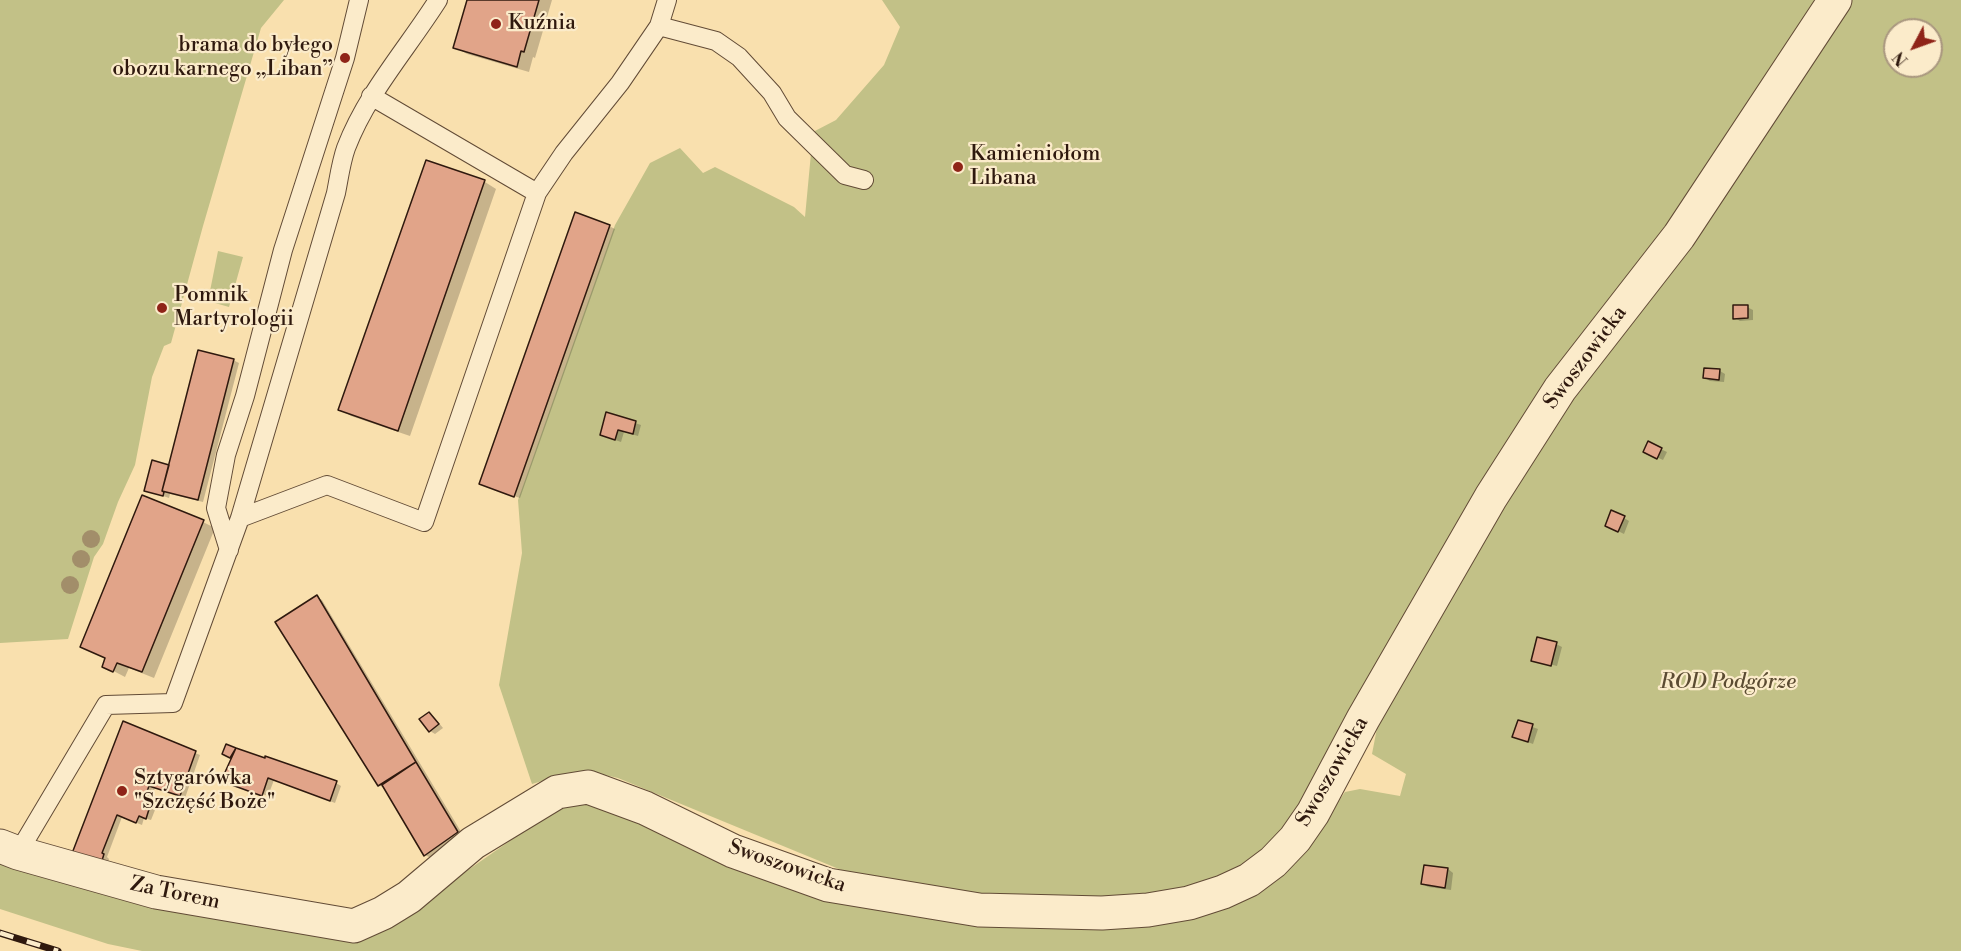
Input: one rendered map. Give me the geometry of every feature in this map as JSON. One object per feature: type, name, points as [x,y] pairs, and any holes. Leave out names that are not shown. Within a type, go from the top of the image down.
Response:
[{"type":"street","name":"Swoszowicka","points":[[354,926],[383,913],[409,897],[473,843],[557,792],[588,787],[645,808],[733,851],[828,885],[979,910],[1102,913],[1148,909],[1189,903],[1223,892],[1249,880],[1273,862],[1295,839],[1313,813],[1479,517],[1560,389],[1679,236],[1835,0]]},
{"type":"street","name":"Za Torem","points":[[9,849],[156,892],[354,926]]},
{"type":"lane","points":[[229,550],[216,508],[226,455],[245,396],[283,250],[345,58],[359,0]]},
{"type":"lane","points":[[9,849],[106,705],[173,703],[240,518],[336,193],[345,149],[371,96],[419,31],[438,0]]},
{"type":"lane","points":[[240,518],[327,485],[424,522],[537,193],[564,153],[620,84],[658,26],[667,0]]},
{"type":"lane","points":[[658,26],[716,41],[739,57],[772,93],[787,118],[845,175],[864,180]]},
{"type":"lane","points":[[371,96],[537,193]]},
{"type":"green space","points":[[0,0],[284,0],[261,28],[171,343],[164,346],[152,377],[135,465],[118,502],[103,544],[94,557],[68,639],[0,643]]},
{"type":"green space","name":"Kamieniołom Libana","points":[[882,0],[1825,0],[1319,782],[1267,851],[1216,883],[1144,898],[973,896],[868,881],[618,778],[585,774],[553,778],[532,784],[499,685],[522,553],[518,500],[615,225],[650,163],[680,148],[703,173],[715,167],[794,207],[805,217],[813,132],[836,120],[884,65],[900,27]]},
{"type":"green space","name":"ROD Podgórze","points":[[1843,0],[1961,0],[1961,951],[142,951],[108,944],[0,909],[0,856],[392,923],[524,831],[575,799],[611,806],[747,867],[1110,923],[1315,834],[1345,792],[1360,789],[1400,796],[1406,774],[1372,754],[1377,728],[1541,435]]},
{"type":"green space","points":[[218,251],[243,257],[229,307],[208,301]]},
{"type":"building","name":"Kuźnia","points":[[467,0],[539,0],[524,52],[521,51],[517,67],[453,48]]},
{"type":"building","points":[[426,160],[485,180],[398,431],[338,410]]},
{"type":"building","points":[[575,212],[610,225],[514,497],[479,484]]},
{"type":"building","points":[[1733,305],[1748,305],[1748,318],[1733,319]]},
{"type":"building","points":[[198,350],[234,359],[198,500],[162,491]]},
{"type":"building","points":[[1704,368],[1720,369],[1719,380],[1703,378]]},
{"type":"building","points":[[606,412],[636,421],[633,434],[618,430],[615,440],[600,435]]},
{"type":"building","points":[[1648,441],[1662,448],[1657,459],[1643,452]]},
{"type":"building","points":[[152,460],[169,465],[162,491],[163,496],[144,491]]},
{"type":"building","points":[[142,495],[204,520],[142,672],[117,663],[113,672],[102,667],[105,658],[80,647]]},
{"type":"building","points":[[1611,510],[1625,516],[1618,532],[1605,526]]},
{"type":"building","points":[[317,595],[416,762],[378,786],[275,622]]},
{"type":"building","points":[[1537,637],[1557,642],[1551,666],[1531,661]]},
{"type":"building","points":[[429,712],[439,724],[429,732],[419,719]]},
{"type":"building","points":[[1518,720],[1533,724],[1528,742],[1512,737]]},
{"type":"building","name":"Sztygarówka \"Szczęść Boże\"","points":[[123,721],[196,751],[180,796],[149,786],[143,803],[150,806],[146,819],[139,816],[136,823],[117,815],[102,853],[104,854],[100,867],[71,856]]},
{"type":"building","points":[[226,744],[236,748],[230,758],[222,754]]},
{"type":"building","points":[[236,748],[337,781],[330,801],[268,778],[262,796],[221,781]]},
{"type":"building","points":[[416,762],[458,832],[424,856],[382,785]]},
{"type":"building","points":[[1424,865],[1448,868],[1445,888],[1421,884]]},
{"type":"railway","points":[[0,933],[58,951]]},
{"type":"place","name":"Kuźnia","points":[[496,24]]},
{"type":"place","name":"brama do byłego obozu karnego „Liban”","points":[[345,58]]},
{"type":"place","name":"Kamieniołom Libana","points":[[958,167]]},
{"type":"place","name":"Pomnik Martyrologii","points":[[162,308]]},
{"type":"place","name":"Sztygarówka \"Szczęść Boże\"","points":[[122,791]]}]
